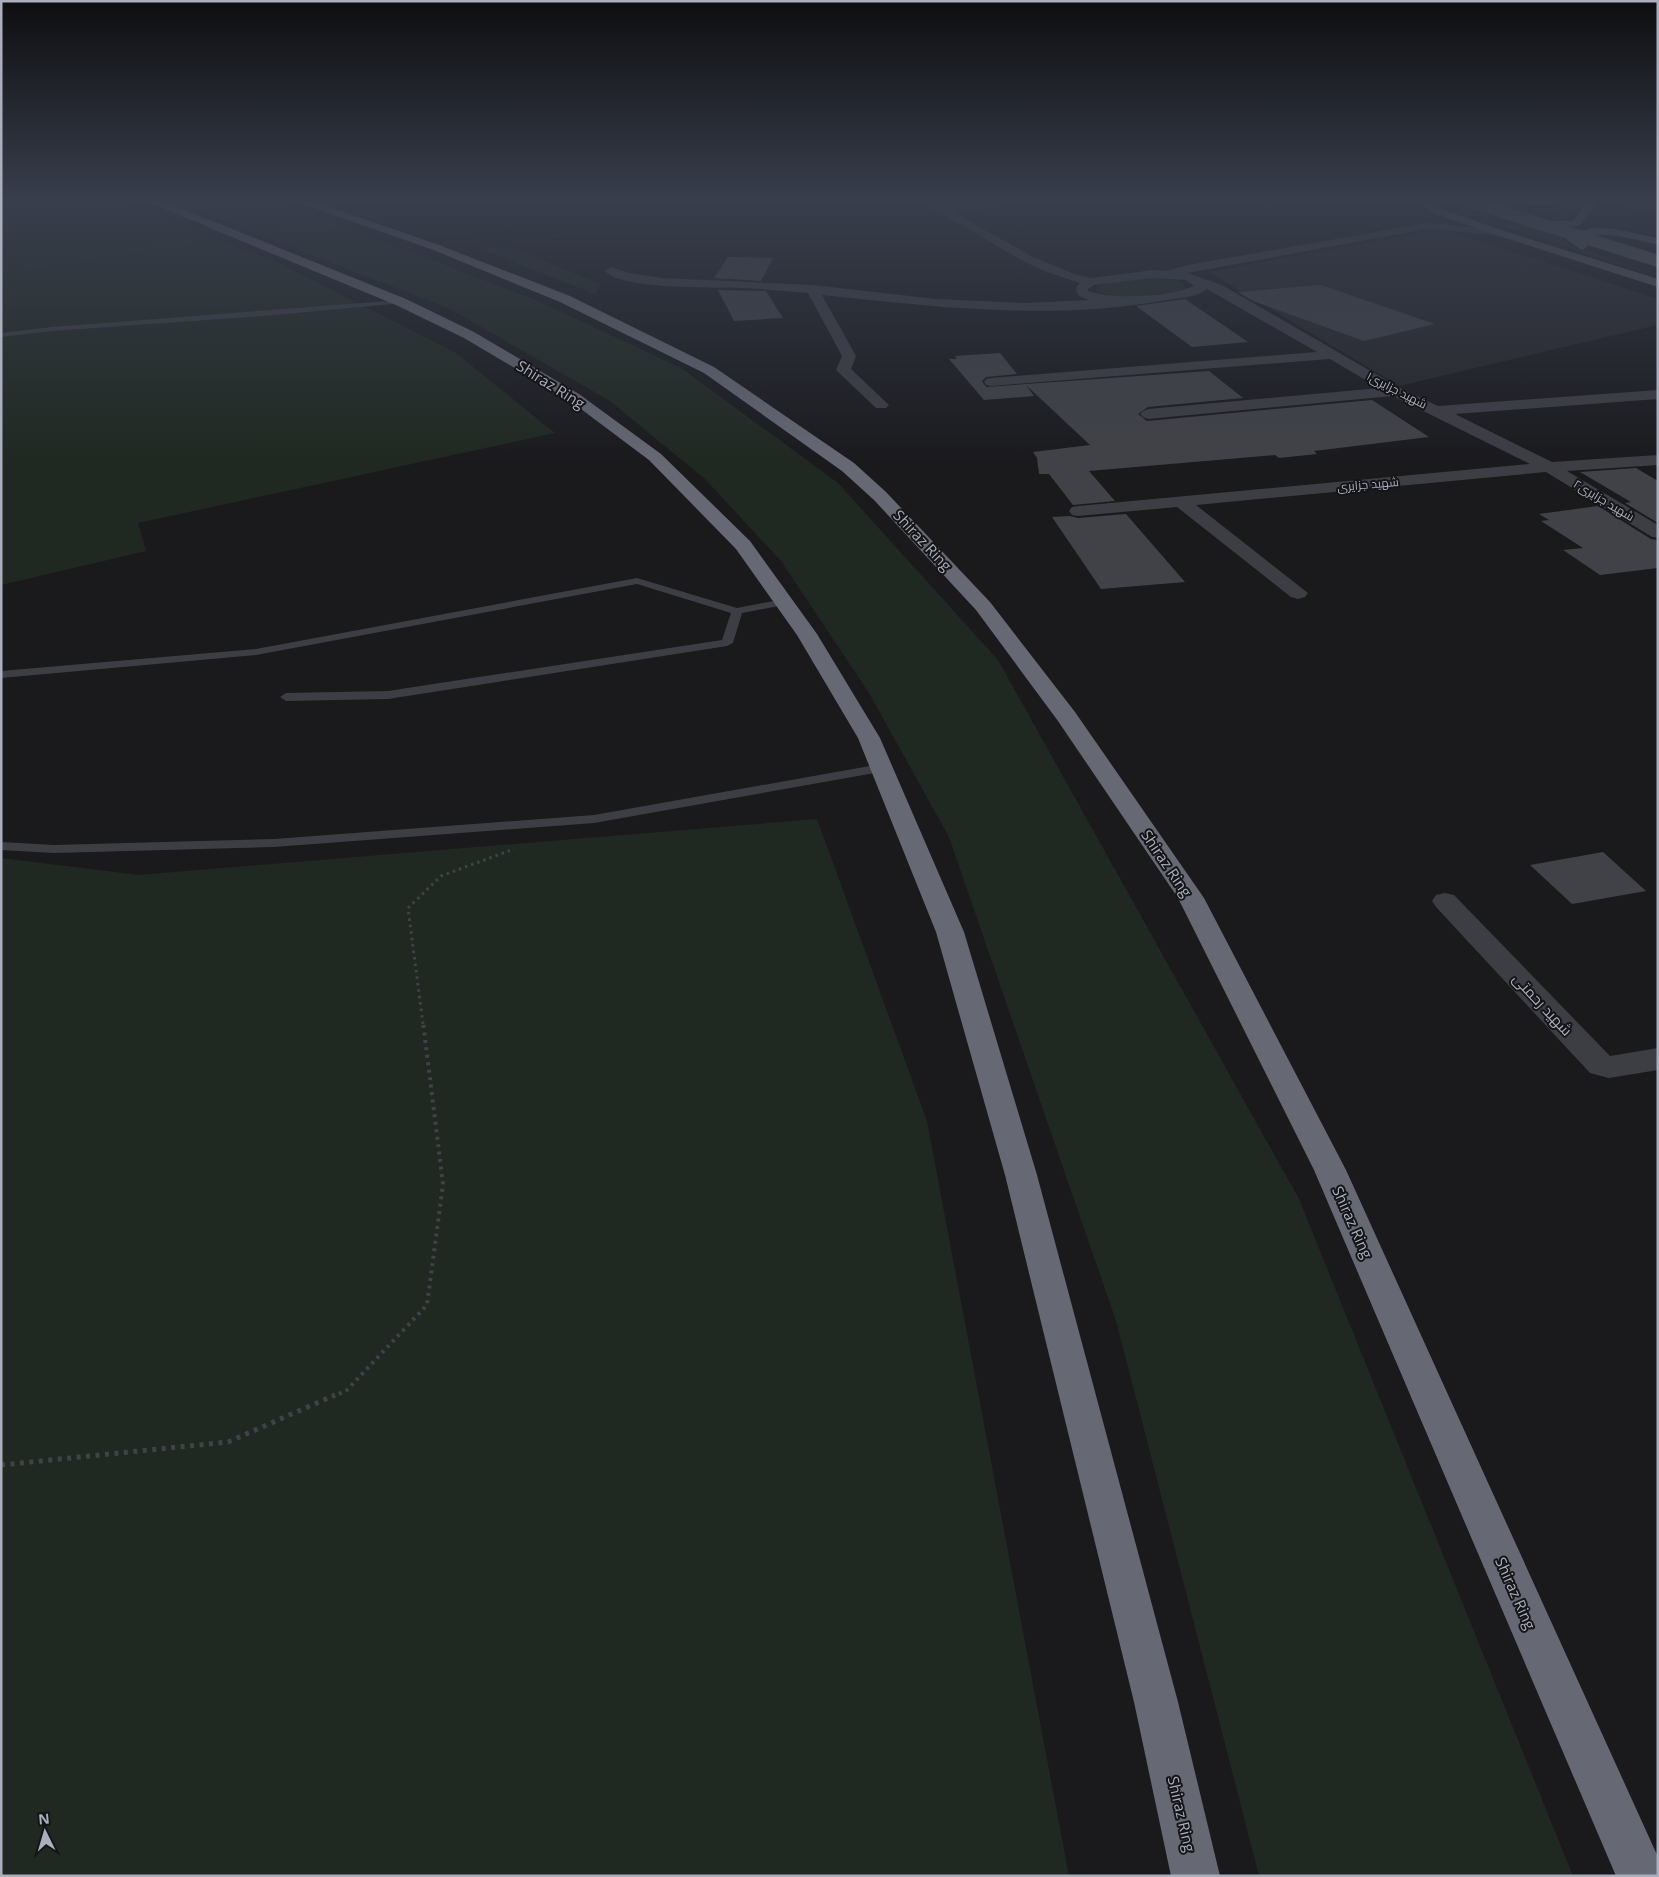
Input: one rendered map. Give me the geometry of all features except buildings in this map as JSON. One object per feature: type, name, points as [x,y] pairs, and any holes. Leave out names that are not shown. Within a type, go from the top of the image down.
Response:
[{"type":"highway","name":"Shiraz Ring","points":[[370,289],[469,335],[574,396],[655,457],[743,545],[807,634],[868,738],[950,932],[1021,1175],[1156,1702],[1196,1876]]},
{"type":"highway","name":"Shiraz Ring","points":[[540,289],[565,299],[708,370],[848,467],[906,522],[983,606],[1067,717],[1191,898],[1330,1170],[1641,1876]]},
{"type":"street","points":[[805,289],[920,300],[1050,308],[1133,301],[1200,289]]},
{"type":"street","points":[[812,289],[849,356],[842,370],[881,405]]},
{"type":"street","points":[[1012,306],[1038,300],[1069,289]]},
{"type":"street","points":[[1084,289],[1082,293],[1094,298],[1115,302]]},
{"type":"street","name":"شهید جزایری۱","points":[[1219,289],[1330,355],[1395,391],[1550,467]]},
{"type":"street","name":"شهید جزایری۱","points":[[1166,296],[1249,307]]},
{"type":"street","points":[[991,382],[1330,355]]},
{"type":"street","points":[[1148,414],[1395,391]]},
{"type":"street","points":[[1439,411],[1658,394]]},
{"type":"street","name":"شهید جزایری","points":[[1078,511],[1550,467],[1658,460]]},
{"type":"street","name":"شهید جزایری۲","points":[[1550,467],[1658,533]]},
{"type":"street","points":[[1181,502],[1298,593]]},
{"type":"street","name":"شهید رحمتی","points":[[1445,901],[1601,1065],[1609,1067],[1658,1059]]},
{"type":"lane","points":[[1,335],[52,329],[401,302]]},
{"type":"lane","points":[[1,675],[256,652],[637,581],[737,610],[784,602]]},
{"type":"lane","points":[[286,697],[388,695],[727,643],[737,610]]},
{"type":"lane","points":[[1,846],[54,849],[274,843],[594,819],[882,768]]},
{"type":"path","points":[[1,1465],[228,1442],[347,1390],[427,1305],[443,1184],[408,908],[442,876],[522,846]]},
{"type":"shaded area","points":[[1,289],[329,289],[456,353],[555,433],[138,523],[146,551],[1,585]]},
{"type":"shaded area","points":[[398,289],[506,289],[538,301],[681,368],[838,483],[998,660],[1299,1199],[1573,1876],[1259,1876],[1117,1324],[949,837],[869,693],[781,561],[706,480],[610,401],[448,308]]},
{"type":"shaded area","points":[[581,289],[598,289],[595,294]]},
{"type":"shaded area","points":[[1097,289],[1183,289],[1128,297],[1097,291]]},
{"type":"shaded area","points":[[1237,289],[1626,289],[1658,299],[1658,325],[1399,386]]},
{"type":"shaded area","points":[[817,819],[927,1121],[1069,1876],[1,1876],[1,858],[139,875]]}]
